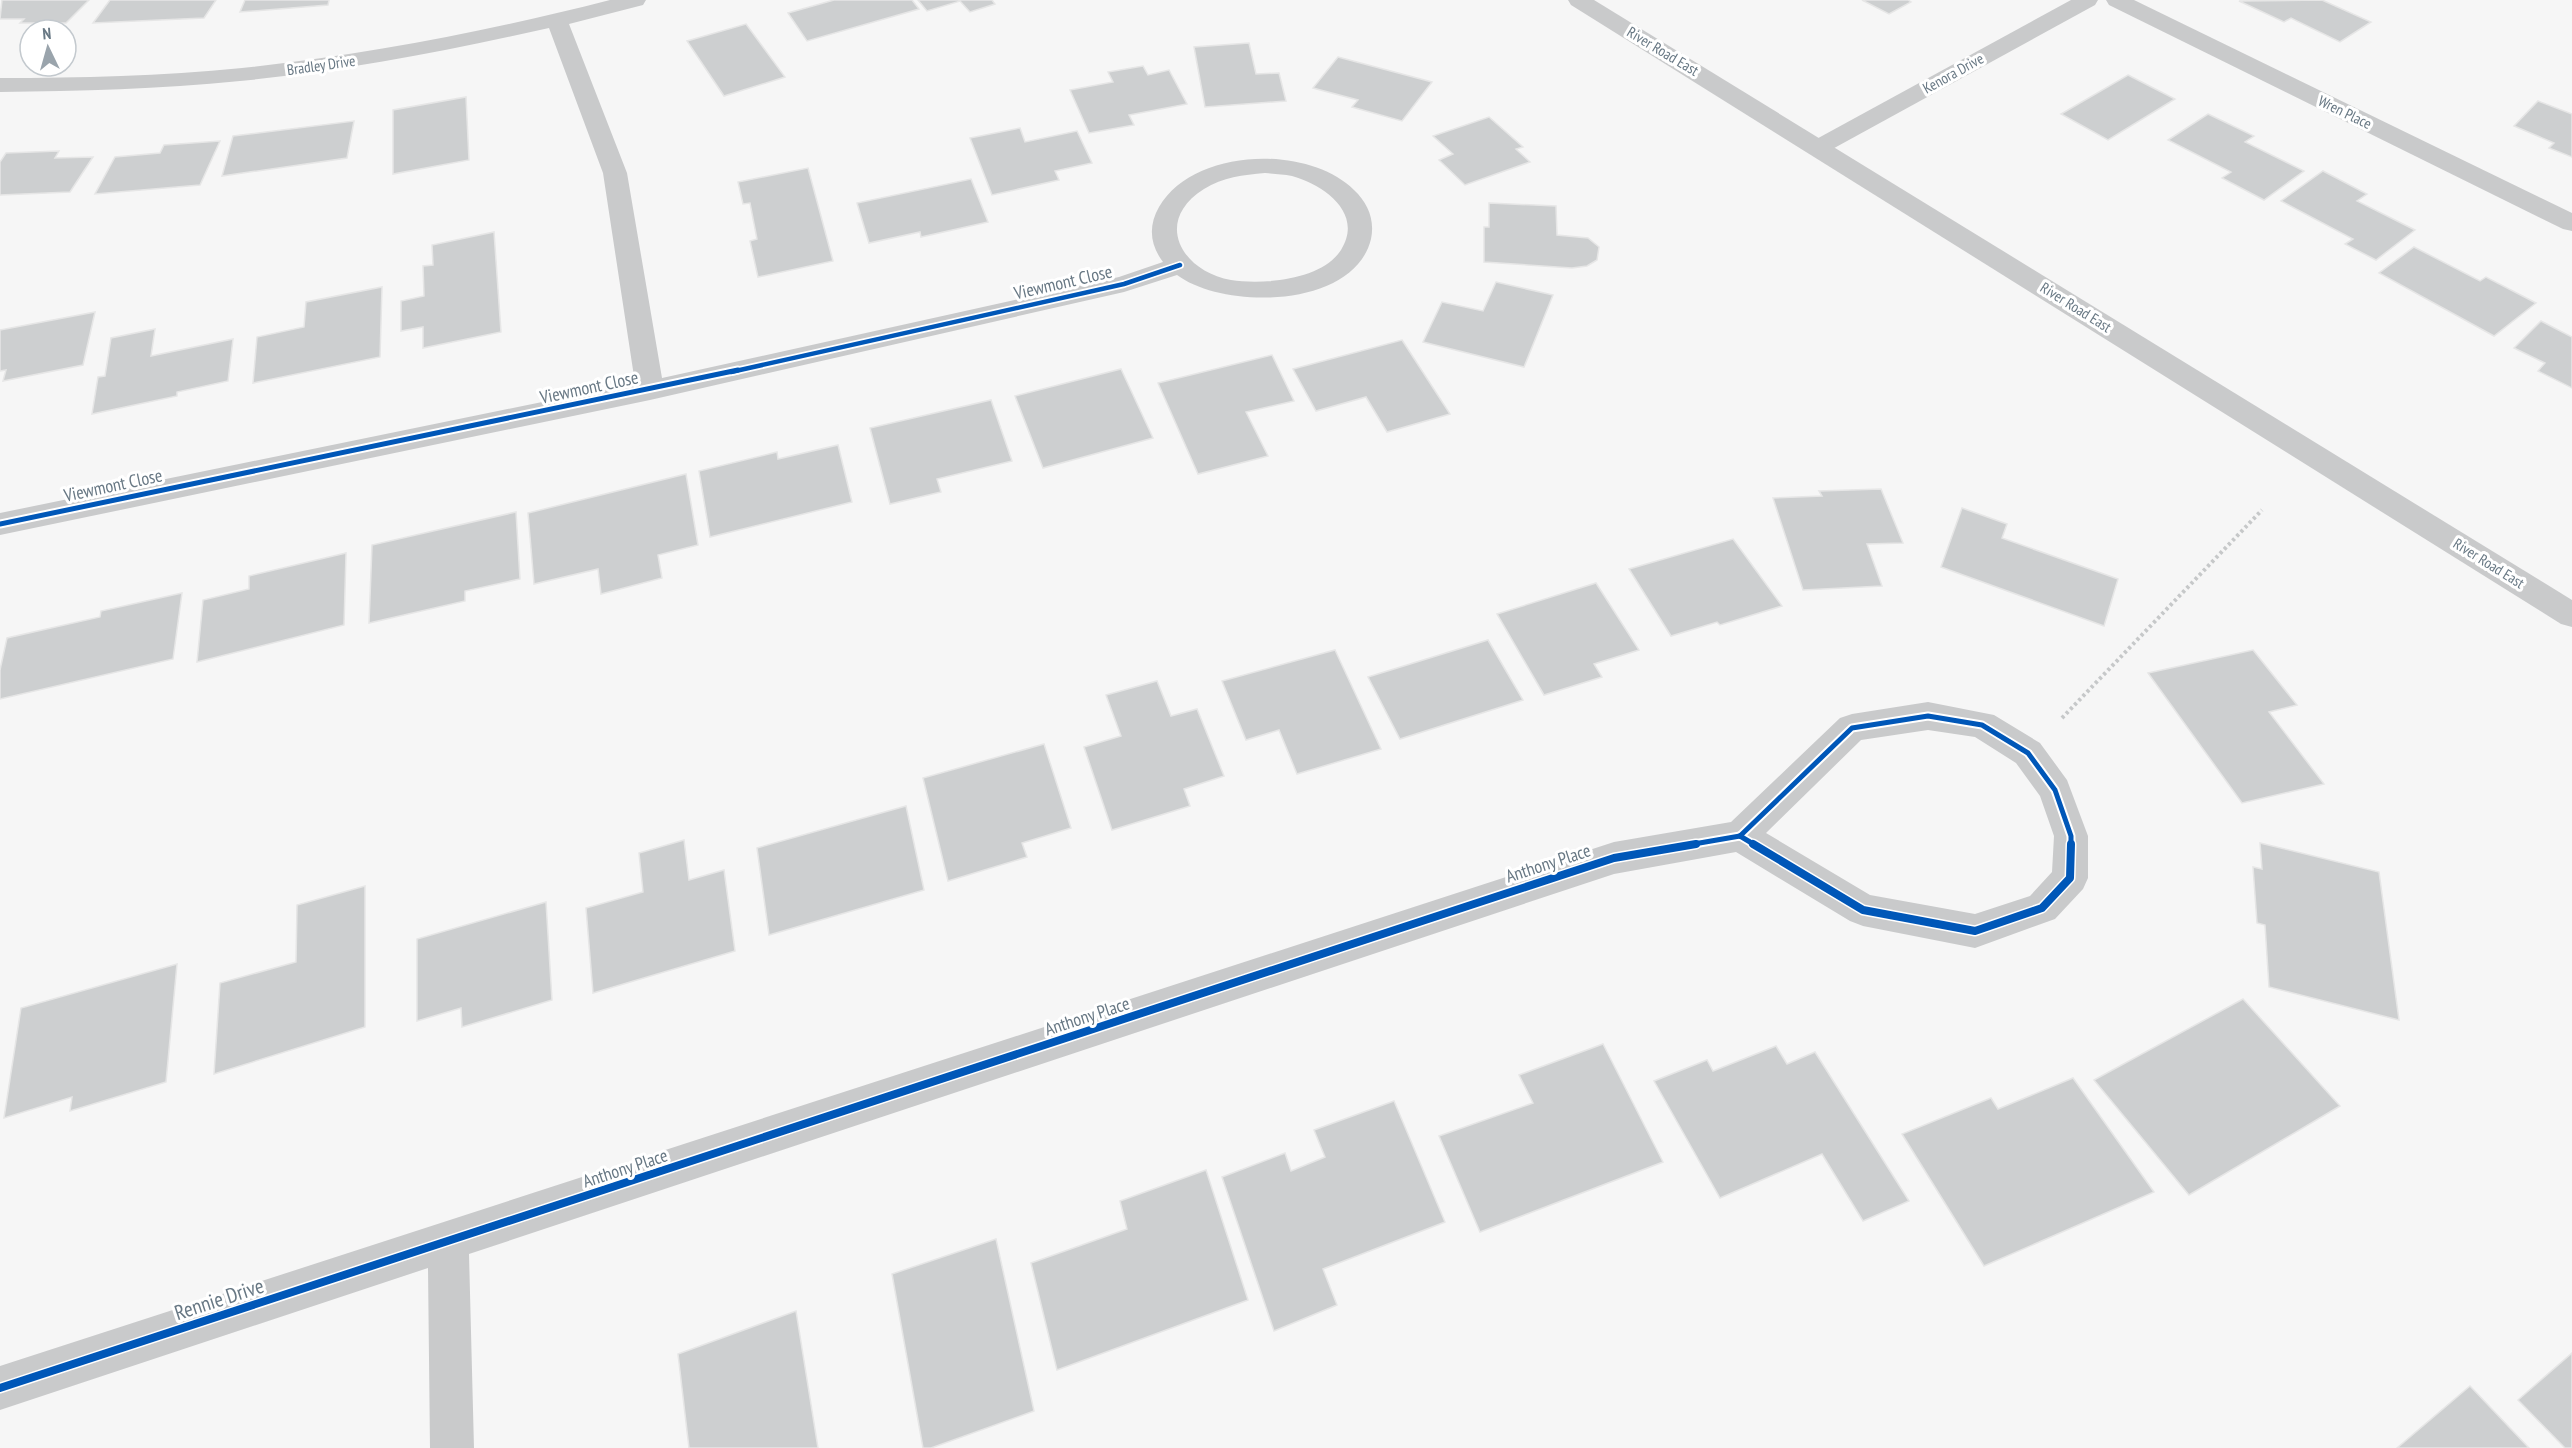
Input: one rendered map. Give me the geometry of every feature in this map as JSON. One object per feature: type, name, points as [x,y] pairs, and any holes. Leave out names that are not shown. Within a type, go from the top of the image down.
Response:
[{"type":"street","name":"Bradley Drive","points":[[0,85],[67,86],[242,76],[420,51],[557,21],[635,0]]},
{"type":"street","name":"River Road East","points":[[1579,0],[2572,615]]},
{"type":"street","name":"Kenora Drive","points":[[1819,147],[2087,0]]},
{"type":"street","name":"Wren Place","points":[[2117,0],[2572,223]]},
{"type":"street","name":"Viewmont Close","points":[[557,21],[615,172],[650,390]]},
{"type":"street","points":[[1265,166],[1296,170],[1323,179],[1344,193],[1358,211],[1362,233],[1353,254],[1334,272],[1306,285],[1272,291],[1237,290],[1205,281],[1180,265],[1167,247],[1163,227],[1169,208],[1185,190],[1207,177],[1226,171],[1265,166]]},
{"type":"street","name":"Viewmont Close","points":[[0,524],[650,390],[1124,284],[1180,265]]},
{"type":"street","points":[[1928,716],[1982,725],[2028,753],[2055,790],[2062,808],[2071,836],[2070,878],[2042,908],[1975,931],[1863,910],[1740,836],[1852,728],[1928,716]]},
{"type":"street","name":"Anthony Place","points":[[448,1242],[1614,858],[1740,836]]},
{"type":"street","points":[[448,1242],[452,1448]]},
{"type":"street","name":"Rennie Drive","points":[[0,1388],[448,1242]]},
{"type":"path","points":[[2028,753],[2262,510]]},
{"type":"building","points":[[2,0],[89,0],[71,18],[0,19]]},
{"type":"building","points":[[110,0],[216,0],[204,18],[93,23]]},
{"type":"building","points":[[245,0],[329,0],[328,5],[240,12]]},
{"type":"building","points":[[834,0],[912,0],[919,9],[807,41],[788,13]]},
{"type":"building","points":[[918,0],[992,0],[995,4],[970,12],[960,1],[927,11]]},
{"type":"building","points":[[1862,0],[1908,0],[1911,2],[1889,14]]},
{"type":"building","points":[[2322,0],[2371,22],[2340,42],[2291,18],[2284,22],[2239,1]]},
{"type":"building","points":[[746,24],[785,77],[724,96],[687,41]]},
{"type":"building","points":[[1249,43],[1256,74],[1279,73],[1286,101],[1205,107],[1194,47]]},
{"type":"building","points":[[1338,57],[1432,82],[1402,121],[1352,107],[1358,100],[1313,88]]},
{"type":"building","points":[[1143,66],[1148,75],[1169,70],[1187,104],[1129,115],[1134,125],[1089,133],[1070,90],[1113,82],[1108,72]]},
{"type":"building","points":[[2128,75],[2175,99],[2108,140],[2061,114]]},
{"type":"building","points":[[466,97],[469,160],[393,174],[393,110]]},
{"type":"building","points":[[2538,101],[2572,114],[2572,157],[2549,148],[2554,143],[2514,126]]},
{"type":"building","points":[[2208,114],[2254,136],[2245,142],[2304,171],[2264,200],[2222,178],[2231,172],[2168,140]]},
{"type":"building","points":[[1489,117],[1523,147],[1516,149],[1530,162],[1465,185],[1439,160],[1453,154],[1433,136]]},
{"type":"building","points":[[354,121],[347,158],[222,176],[233,136]]},
{"type":"building","points":[[1020,128],[1025,142],[1077,131],[1092,163],[1055,171],[1059,180],[992,195],[970,138]]},
{"type":"building","points":[[220,141],[200,185],[95,194],[115,157],[160,153],[164,145]]},
{"type":"building","points":[[59,151],[55,158],[93,157],[70,192],[0,195],[0,162],[6,153]]},
{"type":"building","points":[[808,168],[833,261],[758,277],[750,241],[757,239],[750,203],[743,204],[738,182]]},
{"type":"building","points":[[2323,171],[2367,194],[2357,201],[2415,230],[2376,260],[2345,244],[2353,239],[2281,201]]},
{"type":"building","points":[[971,179],[988,222],[921,237],[920,232],[869,243],[857,203]]},
{"type":"building","points":[[1489,203],[1556,206],[1557,235],[1588,238],[1599,247],[1597,260],[1587,266],[1572,268],[1484,262],[1484,227],[1489,227]]},
{"type":"building","points":[[494,232],[501,332],[423,348],[423,327],[401,331],[401,301],[424,296],[423,266],[433,265],[432,245]]},
{"type":"building","points":[[2414,247],[2480,281],[2486,277],[2536,303],[2494,336],[2379,273]]},
{"type":"building","points":[[1496,282],[1553,295],[1524,367],[1423,342],[1442,302],[1483,311]]},
{"type":"building","points":[[382,287],[380,357],[253,383],[257,337],[304,327],[306,302]]},
{"type":"building","points":[[95,312],[83,365],[3,381],[6,370],[0,371],[0,330]]},
{"type":"building","points":[[2541,321],[2572,337],[2572,388],[2538,371],[2545,363],[2514,348]]},
{"type":"building","points":[[155,329],[151,356],[233,339],[228,381],[177,392],[177,396],[92,414],[98,377],[105,376],[111,338]]},
{"type":"building","points":[[1402,340],[1450,414],[1387,432],[1366,397],[1316,411],[1293,369]]},
{"type":"building","points":[[1272,355],[1294,401],[1246,412],[1268,456],[1198,474],[1158,383]]},
{"type":"building","points":[[1121,369],[1153,438],[1043,468],[1015,396]]},
{"type":"building","points":[[991,400],[1012,461],[937,479],[941,492],[890,504],[870,428]]},
{"type":"building","points":[[838,445],[852,502],[710,537],[699,471],[777,452],[778,459]]},
{"type":"building","points":[[686,474],[698,545],[658,555],[662,578],[601,594],[598,569],[534,584],[528,513]]},
{"type":"building","points":[[1881,489],[1903,543],[1867,544],[1882,586],[1803,590],[1773,498],[1822,496],[1819,491]]},
{"type":"building","points":[[1962,508],[2007,524],[2002,538],[2118,579],[2104,626],[1941,567]]},
{"type":"building","points":[[516,512],[520,579],[465,591],[465,601],[369,623],[372,545]]},
{"type":"building","points":[[1733,539],[1782,606],[1720,625],[1717,622],[1671,636],[1629,569]]},
{"type":"building","points":[[346,553],[344,625],[197,662],[203,600],[249,589],[249,576]]},
{"type":"building","points":[[1596,583],[1639,650],[1594,664],[1602,677],[1544,695],[1497,614]]},
{"type":"building","points":[[182,593],[173,659],[0,699],[0,670],[7,638],[100,617],[101,611]]},
{"type":"building","points":[[1488,640],[1523,700],[1400,739],[1368,677]]},
{"type":"building","points":[[1335,650],[1381,749],[1297,774],[1279,730],[1246,740],[1222,681]]},
{"type":"building","points":[[2253,650],[2297,705],[2269,712],[2324,784],[2242,803],[2148,673]]},
{"type":"building","points":[[1157,681],[1171,716],[1197,709],[1224,776],[1184,789],[1190,806],[1112,830],[1084,747],[1121,736],[1106,695]]},
{"type":"building","points":[[1044,744],[1071,828],[1022,843],[1027,857],[948,881],[923,778]]},
{"type":"building","points":[[906,806],[924,890],[769,935],[757,848]]},
{"type":"building","points":[[684,840],[689,880],[724,870],[735,951],[593,993],[586,908],[643,892],[639,853]]},
{"type":"building","points":[[2260,843],[2379,872],[2399,1020],[2269,987],[2265,925],[2257,923],[2253,867],[2262,869]]},
{"type":"building","points":[[365,886],[365,1027],[214,1074],[220,983],[296,962],[297,905]]},
{"type":"building","points":[[546,902],[552,1000],[462,1027],[461,1008],[417,1021],[417,939]]},
{"type":"building","points":[[177,964],[166,1082],[70,1111],[72,1097],[4,1118],[21,1008]]},
{"type":"building","points":[[2243,999],[2340,1106],[2189,1195],[2094,1080]]},
{"type":"building","points":[[1603,1044],[1663,1162],[1480,1232],[1439,1136],[1533,1103],[1519,1075]]},
{"type":"building","points":[[1776,1046],[1787,1064],[1815,1052],[1909,1201],[1863,1221],[1822,1154],[1720,1198],[1654,1081],[1707,1060],[1713,1071]]},
{"type":"building","points":[[2073,1078],[2154,1192],[1984,1266],[1902,1134],[1991,1098],[1998,1109]]},
{"type":"building","points":[[1394,1101],[1445,1222],[1323,1269],[1337,1305],[1274,1331],[1222,1177],[1285,1153],[1291,1171],[1325,1157],[1314,1130]]},
{"type":"building","points":[[1206,1170],[1248,1300],[1057,1370],[1031,1263],[1127,1229],[1120,1201]]},
{"type":"building","points":[[996,1239],[1034,1411],[931,1448],[923,1448],[892,1274]]},
{"type":"building","points":[[796,1311],[818,1448],[689,1448],[678,1354]]},
{"type":"building","points":[[2572,1353],[2572,1448],[2565,1448],[2518,1400]]},
{"type":"building","points":[[2470,1386],[2529,1448],[2397,1448]]},
{"type":"cycle path","points":[[0,524],[650,390],[1124,284],[1180,265]]},
{"type":"cycle path","points":[[0,1388],[1614,858],[1740,836],[1852,728],[1928,716],[1982,725],[2028,753],[2055,790],[2071,836],[2070,878],[2042,908],[1975,931],[1863,910],[1740,836]]}]
